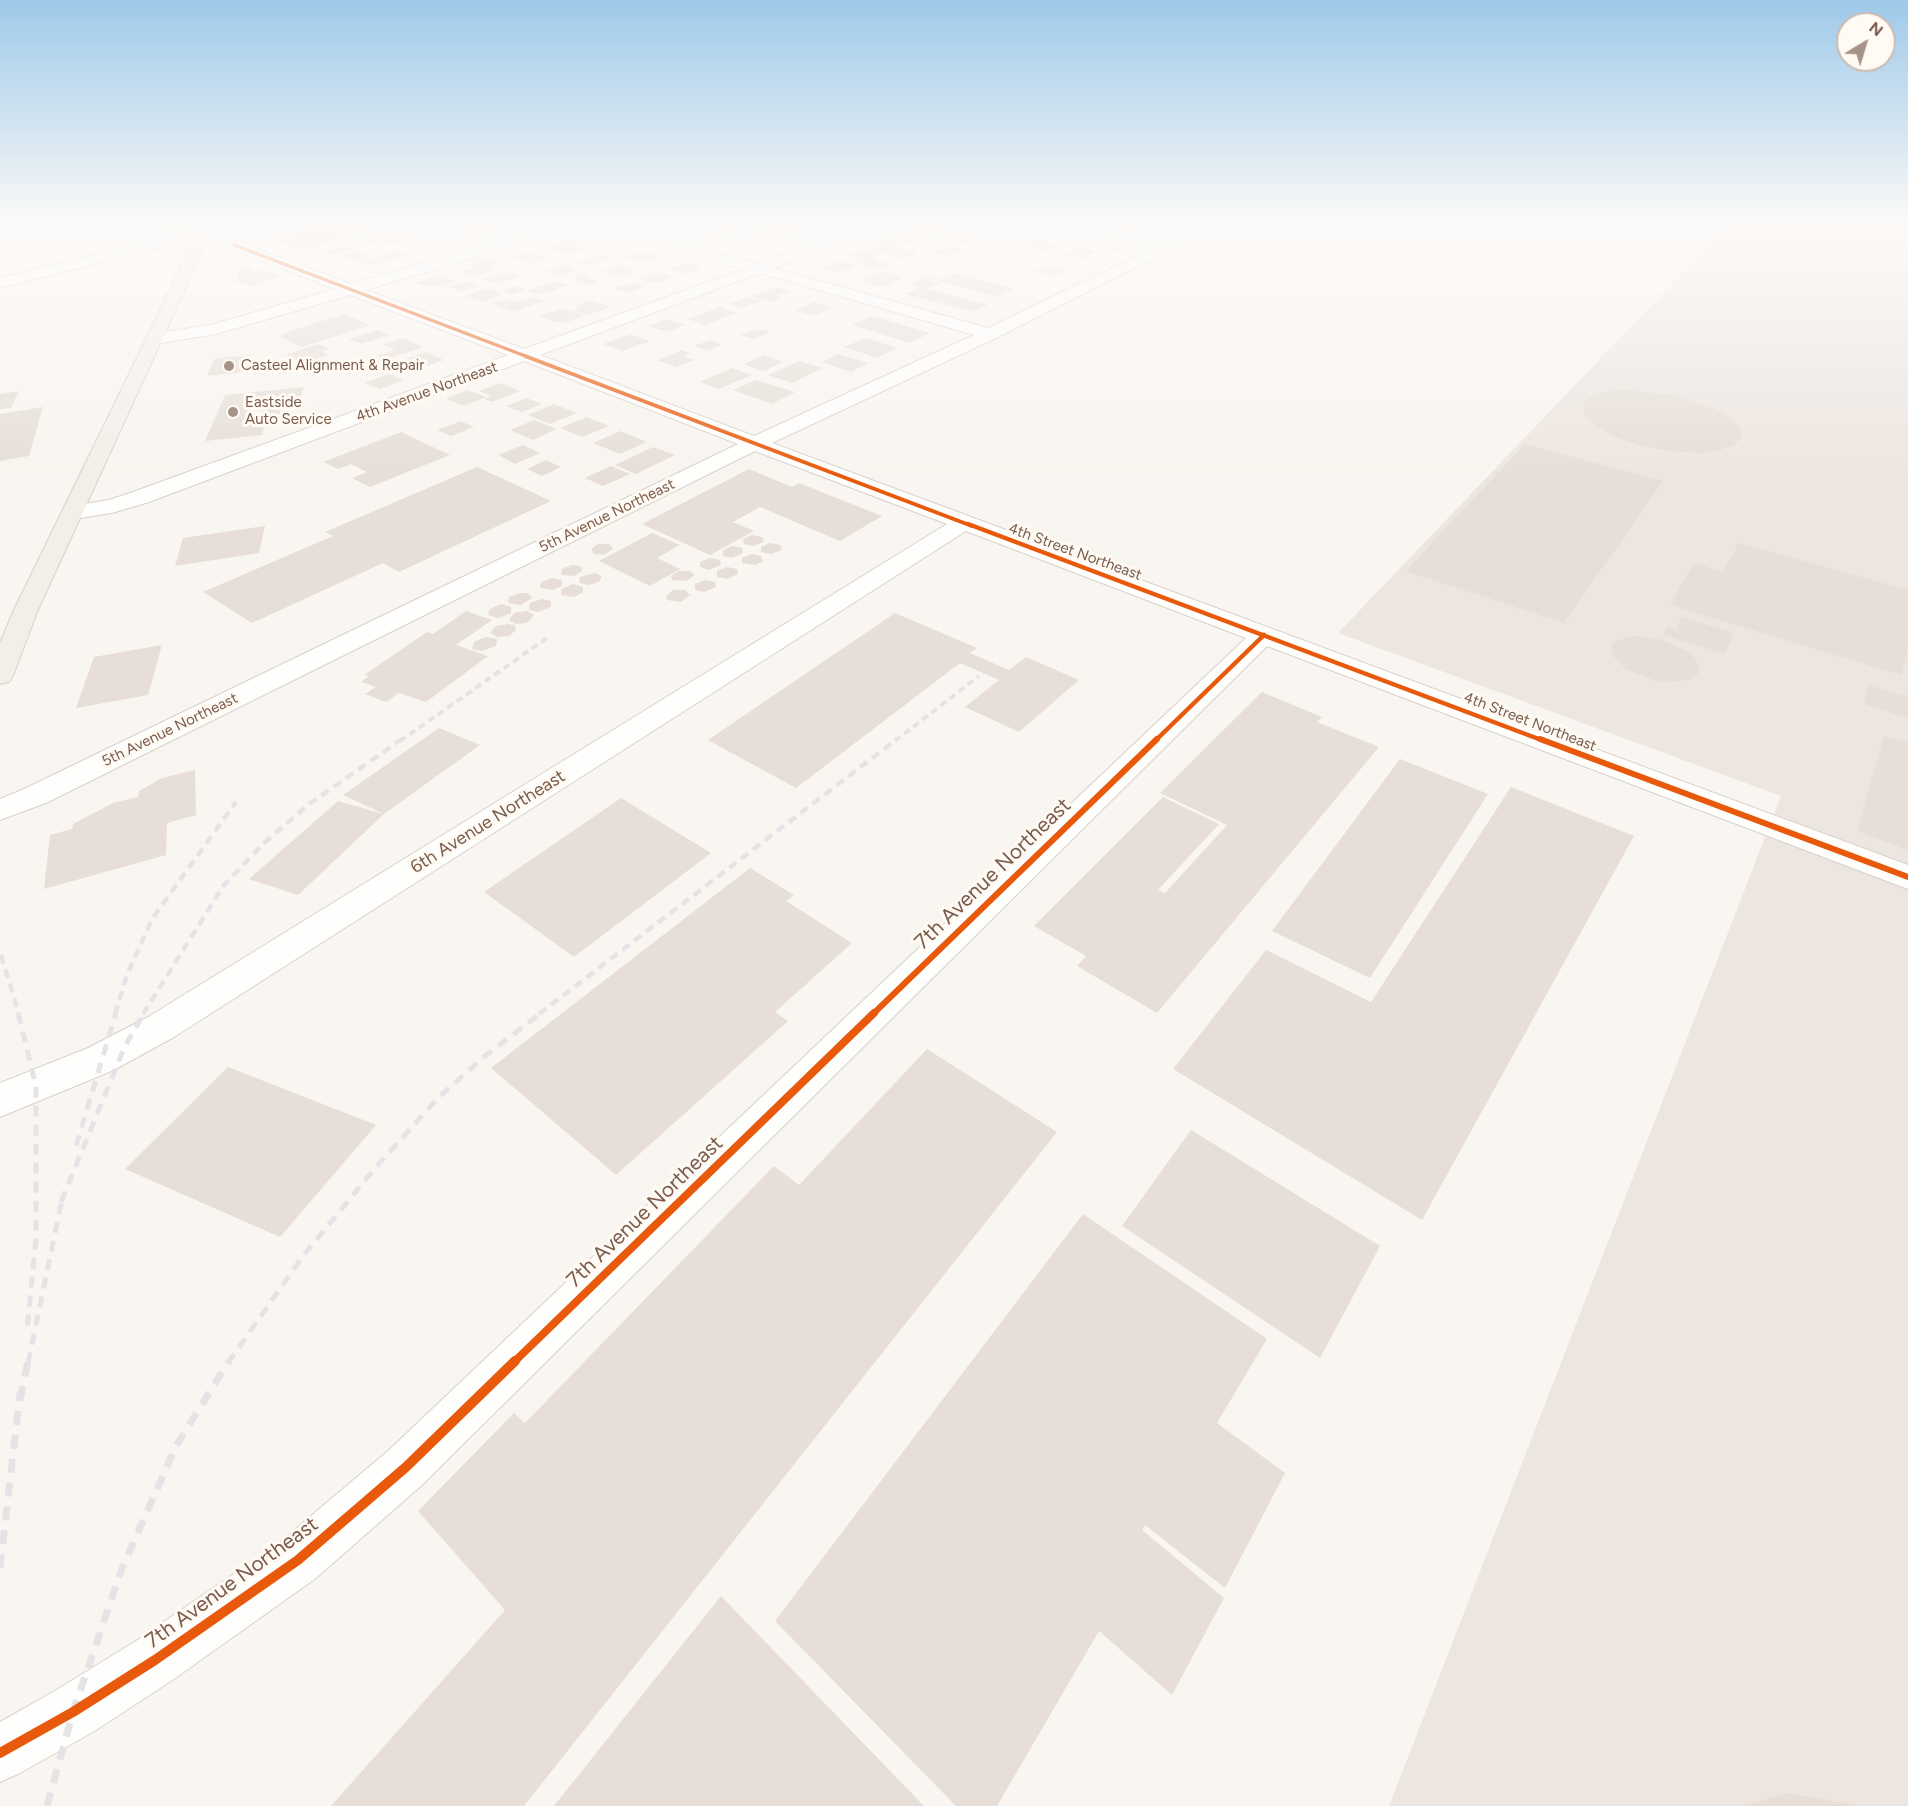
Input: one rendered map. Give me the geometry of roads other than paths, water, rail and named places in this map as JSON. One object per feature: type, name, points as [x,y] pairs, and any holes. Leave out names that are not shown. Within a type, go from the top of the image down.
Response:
[{"type":"main road","points":[[0,676],[26,612],[169,308]]},
{"type":"street","points":[[155,339],[216,329],[285,308]]},
{"type":"street","name":"4th Street Northeast","points":[[400,308],[964,523],[1908,877]]},
{"type":"street","name":"4th Avenue Northeast","points":[[73,512],[112,506],[141,497],[654,308]]},
{"type":"street","points":[[899,308],[990,334]]},
{"type":"street","name":"5th Avenue Northeast","points":[[0,810],[35,796],[755,443],[1042,308]]},
{"type":"street","name":"6th Avenue Northeast","points":[[0,1100],[100,1059],[161,1027],[964,523]]},
{"type":"street","name":"7th Avenue Northeast","points":[[0,1753],[73,1712],[155,1660],[298,1560],[406,1467],[1264,635]]},
{"type":"railway","points":[[400,741],[547,638]]},
{"type":"railway","points":[[895,741],[979,676]]},
{"type":"railway","points":[[143,1014],[224,885],[263,844],[309,804],[402,739]]},
{"type":"railway","points":[[539,1014],[897,739]]},
{"type":"railway","points":[[115,1014],[127,975],[152,919],[236,802]]},
{"type":"railway","points":[[1,955],[19,1014]]},
{"type":"railway","points":[[18,1013],[36,1086],[36,1238],[27,1330]]},
{"type":"railway","points":[[76,1146],[116,1013]]},
{"type":"railway","points":[[62,1199],[125,1046],[144,1013]]},
{"type":"railway","points":[[228,1363],[303,1256],[376,1167],[439,1097],[485,1056],[541,1013]]},
{"type":"railway","points":[[62,1199],[63,1195]]},
{"type":"railway","points":[[28,1363],[62,1199]]},
{"type":"railway","points":[[20,1400],[28,1361]]},
{"type":"railway","points":[[47,1806],[73,1712],[121,1571],[176,1446],[229,1361]]},
{"type":"railway","points":[[0,1568],[20,1393]]},
{"type":"place","name":"Casteel Alignment & Repair","points":[[229,366]]},
{"type":"place","name":"Eastside Auto Service","points":[[233,412]]}]
